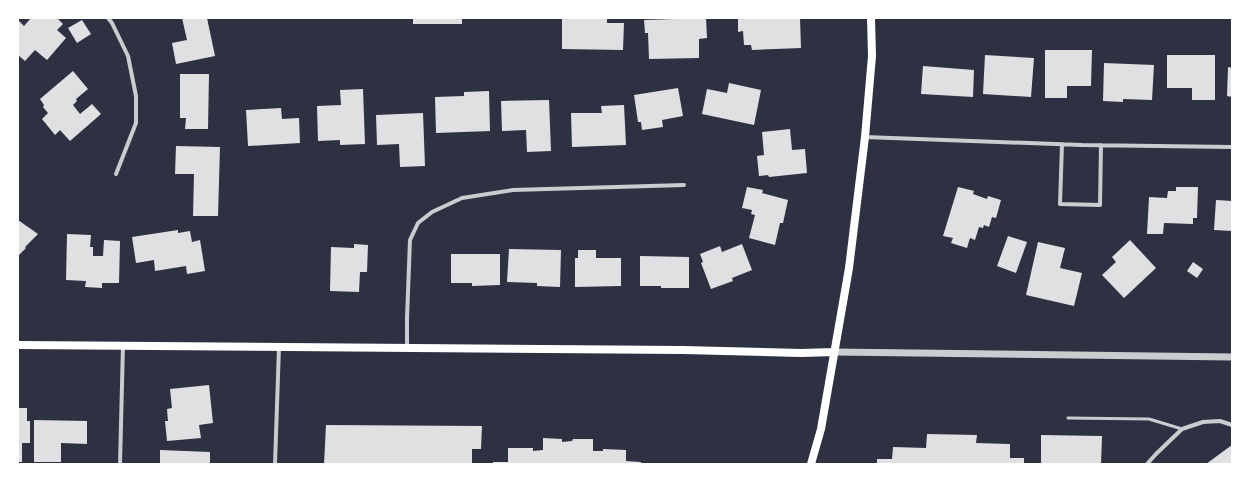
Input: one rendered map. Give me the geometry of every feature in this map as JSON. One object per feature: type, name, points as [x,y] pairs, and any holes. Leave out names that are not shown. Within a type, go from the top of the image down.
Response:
[{"type":"main road","points":[[811,464],[821,429],[849,268],[865,137],[872,56],[871,18]]},
{"type":"main road","points":[[18,345],[675,350],[801,353],[834,352]]},
{"type":"street","points":[[108,18],[112,23],[128,56],[136,96],[136,124],[116,174]]},
{"type":"street","points":[[865,137],[1062,144],[1232,147]]},
{"type":"street","points":[[1062,144],[1060,204],[1100,205],[1101,145]]},
{"type":"street","points":[[408,348],[407,318],[410,240],[418,223],[432,212],[462,198],[513,190],[684,185]]},
{"type":"street","points":[[120,464],[123,345]]},
{"type":"street","points":[[275,464],[279,347]]},
{"type":"street","points":[[834,352],[1232,357]]},
{"type":"street","points":[[1147,464],[1182,429],[1203,422],[1220,421],[1232,425]]},
{"type":"lane","points":[[1068,418],[1149,419],[1182,429]]},
{"type":"building","points":[[31,18],[57,18],[63,24],[57,30],[66,38],[47,60],[35,50],[25,61],[18,55],[18,20],[24,26]]},
{"type":"building","points":[[182,18],[207,18],[215,56],[176,64],[172,43],[187,40]]},
{"type":"building","points":[[413,18],[462,18],[462,24],[413,24]]},
{"type":"building","points":[[562,18],[604,18],[607,19],[607,23],[624,23],[623,50],[562,49]]},
{"type":"building","points":[[706,18],[707,38],[699,39],[699,58],[649,59],[648,33],[645,33],[644,20]]},
{"type":"building","points":[[738,18],[800,18],[801,48],[752,50],[751,45],[744,45],[743,31],[738,32]]},
{"type":"building","points":[[82,20],[91,34],[77,43],[68,28]]},
{"type":"building","points":[[1045,50],[1092,50],[1091,86],[1067,86],[1067,98],[1045,98]]},
{"type":"building","points":[[985,55],[1034,58],[1031,97],[983,94]]},
{"type":"building","points":[[1167,55],[1215,55],[1215,100],[1192,100],[1192,88],[1167,88]]},
{"type":"building","points":[[1104,63],[1154,65],[1152,100],[1123,99],[1123,102],[1103,101]]},
{"type":"building","points":[[923,66],[974,70],[973,97],[921,94]]},
{"type":"building","points":[[1228,67],[1232,68],[1232,97],[1227,96]]},
{"type":"building","points":[[73,71],[88,89],[76,99],[77,101],[73,105],[80,114],[92,104],[101,114],[70,141],[60,130],[55,135],[42,119],[48,113],[43,107],[44,105],[40,99]]},
{"type":"building","points":[[180,74],[209,74],[208,129],[185,129],[186,118],[180,118]]},
{"type":"building","points":[[729,83],[761,90],[754,125],[702,114],[707,89],[727,93]]},
{"type":"building","points":[[678,88],[683,116],[662,120],[663,127],[642,130],[641,122],[638,122],[634,95]]},
{"type":"building","points":[[363,89],[365,144],[340,145],[340,140],[318,141],[317,106],[341,105],[340,90]]},
{"type":"building","points":[[489,91],[490,131],[436,133],[435,97],[464,96],[464,92]]},
{"type":"building","points":[[549,100],[551,151],[527,152],[526,130],[502,131],[501,101]]},
{"type":"building","points":[[624,105],[626,145],[572,147],[571,113],[602,113],[601,106]]},
{"type":"building","points":[[281,108],[282,119],[299,118],[300,143],[248,146],[246,110]]},
{"type":"building","points":[[423,113],[425,166],[400,167],[399,144],[377,145],[376,115]]},
{"type":"building","points":[[790,129],[792,150],[805,149],[807,173],[769,177],[768,175],[759,176],[757,156],[764,155],[762,132]]},
{"type":"building","points":[[176,146],[220,147],[218,216],[193,216],[194,174],[175,174]]},
{"type":"building","points":[[747,187],[763,190],[762,193],[788,200],[783,223],[780,223],[775,245],[749,238],[755,215],[751,214],[752,210],[742,208]]},
{"type":"building","points":[[958,187],[974,191],[973,194],[987,199],[988,196],[1001,200],[996,218],[992,217],[989,227],[984,225],[983,228],[979,227],[975,240],[970,238],[967,248],[951,243],[953,238],[943,236]]},
{"type":"building","points":[[1176,187],[1198,187],[1197,218],[1193,218],[1193,224],[1164,223],[1163,234],[1147,234],[1149,197],[1167,198],[1168,191],[1176,191]]},
{"type":"building","points":[[1216,200],[1232,201],[1232,231],[1214,230]]},
{"type":"building","points":[[18,220],[38,234],[18,256]]},
{"type":"building","points":[[178,230],[178,233],[190,231],[192,242],[200,240],[205,271],[187,274],[186,266],[155,271],[154,260],[136,263],[132,237]]},
{"type":"building","points":[[67,234],[91,235],[90,247],[93,247],[93,256],[103,256],[104,240],[120,241],[119,283],[102,283],[102,288],[85,287],[86,281],[66,280]]},
{"type":"building","points":[[1008,236],[1027,242],[1016,273],[997,266]]},
{"type":"building","points":[[1130,240],[1156,268],[1124,298],[1102,275],[1116,262],[1112,257]]},
{"type":"building","points":[[1038,242],[1065,248],[1060,268],[1082,273],[1074,306],[1026,295]]},
{"type":"building","points":[[354,244],[368,245],[367,272],[360,272],[359,292],[330,291],[331,247],[354,248]]},
{"type":"building","points":[[742,244],[752,270],[732,278],[733,281],[711,289],[701,263],[703,262],[700,254],[720,246],[722,252]]},
{"type":"building","points":[[509,249],[561,250],[560,287],[537,286],[537,283],[507,282]]},
{"type":"building","points":[[578,250],[596,250],[596,258],[621,258],[621,286],[575,287],[575,258],[578,258]]},
{"type":"building","points":[[451,254],[500,254],[500,285],[472,286],[472,283],[451,283]]},
{"type":"building","points":[[640,256],[689,257],[689,288],[640,286]]},
{"type":"building","points":[[1193,262],[1203,269],[1197,278],[1187,271]]},
{"type":"building","points":[[209,385],[213,423],[199,425],[201,438],[167,441],[165,421],[168,421],[167,409],[172,408],[170,389]]},
{"type":"building","points":[[18,408],[27,408],[27,421],[30,421],[30,443],[22,443],[22,462],[18,462]]},
{"type":"building","points":[[34,420],[87,421],[87,444],[61,443],[61,462],[34,462]]},
{"type":"building","points":[[326,425],[482,426],[481,449],[472,449],[472,464],[324,464]]},
{"type":"building","points":[[927,434],[977,435],[976,443],[1010,444],[1010,458],[1024,458],[1024,464],[877,464],[877,459],[892,459],[893,447],[926,448]]},
{"type":"building","points":[[1041,435],[1102,436],[1101,464],[1041,464]]},
{"type":"building","points":[[543,438],[562,439],[562,442],[572,441],[573,439],[593,439],[593,451],[603,451],[603,449],[626,450],[626,461],[641,462],[641,464],[493,464],[493,462],[508,462],[508,448],[533,448],[533,451],[543,450]]},
{"type":"building","points":[[1232,445],[1232,464],[1206,464]]},
{"type":"building","points":[[160,450],[210,452],[210,464],[160,464]]}]
